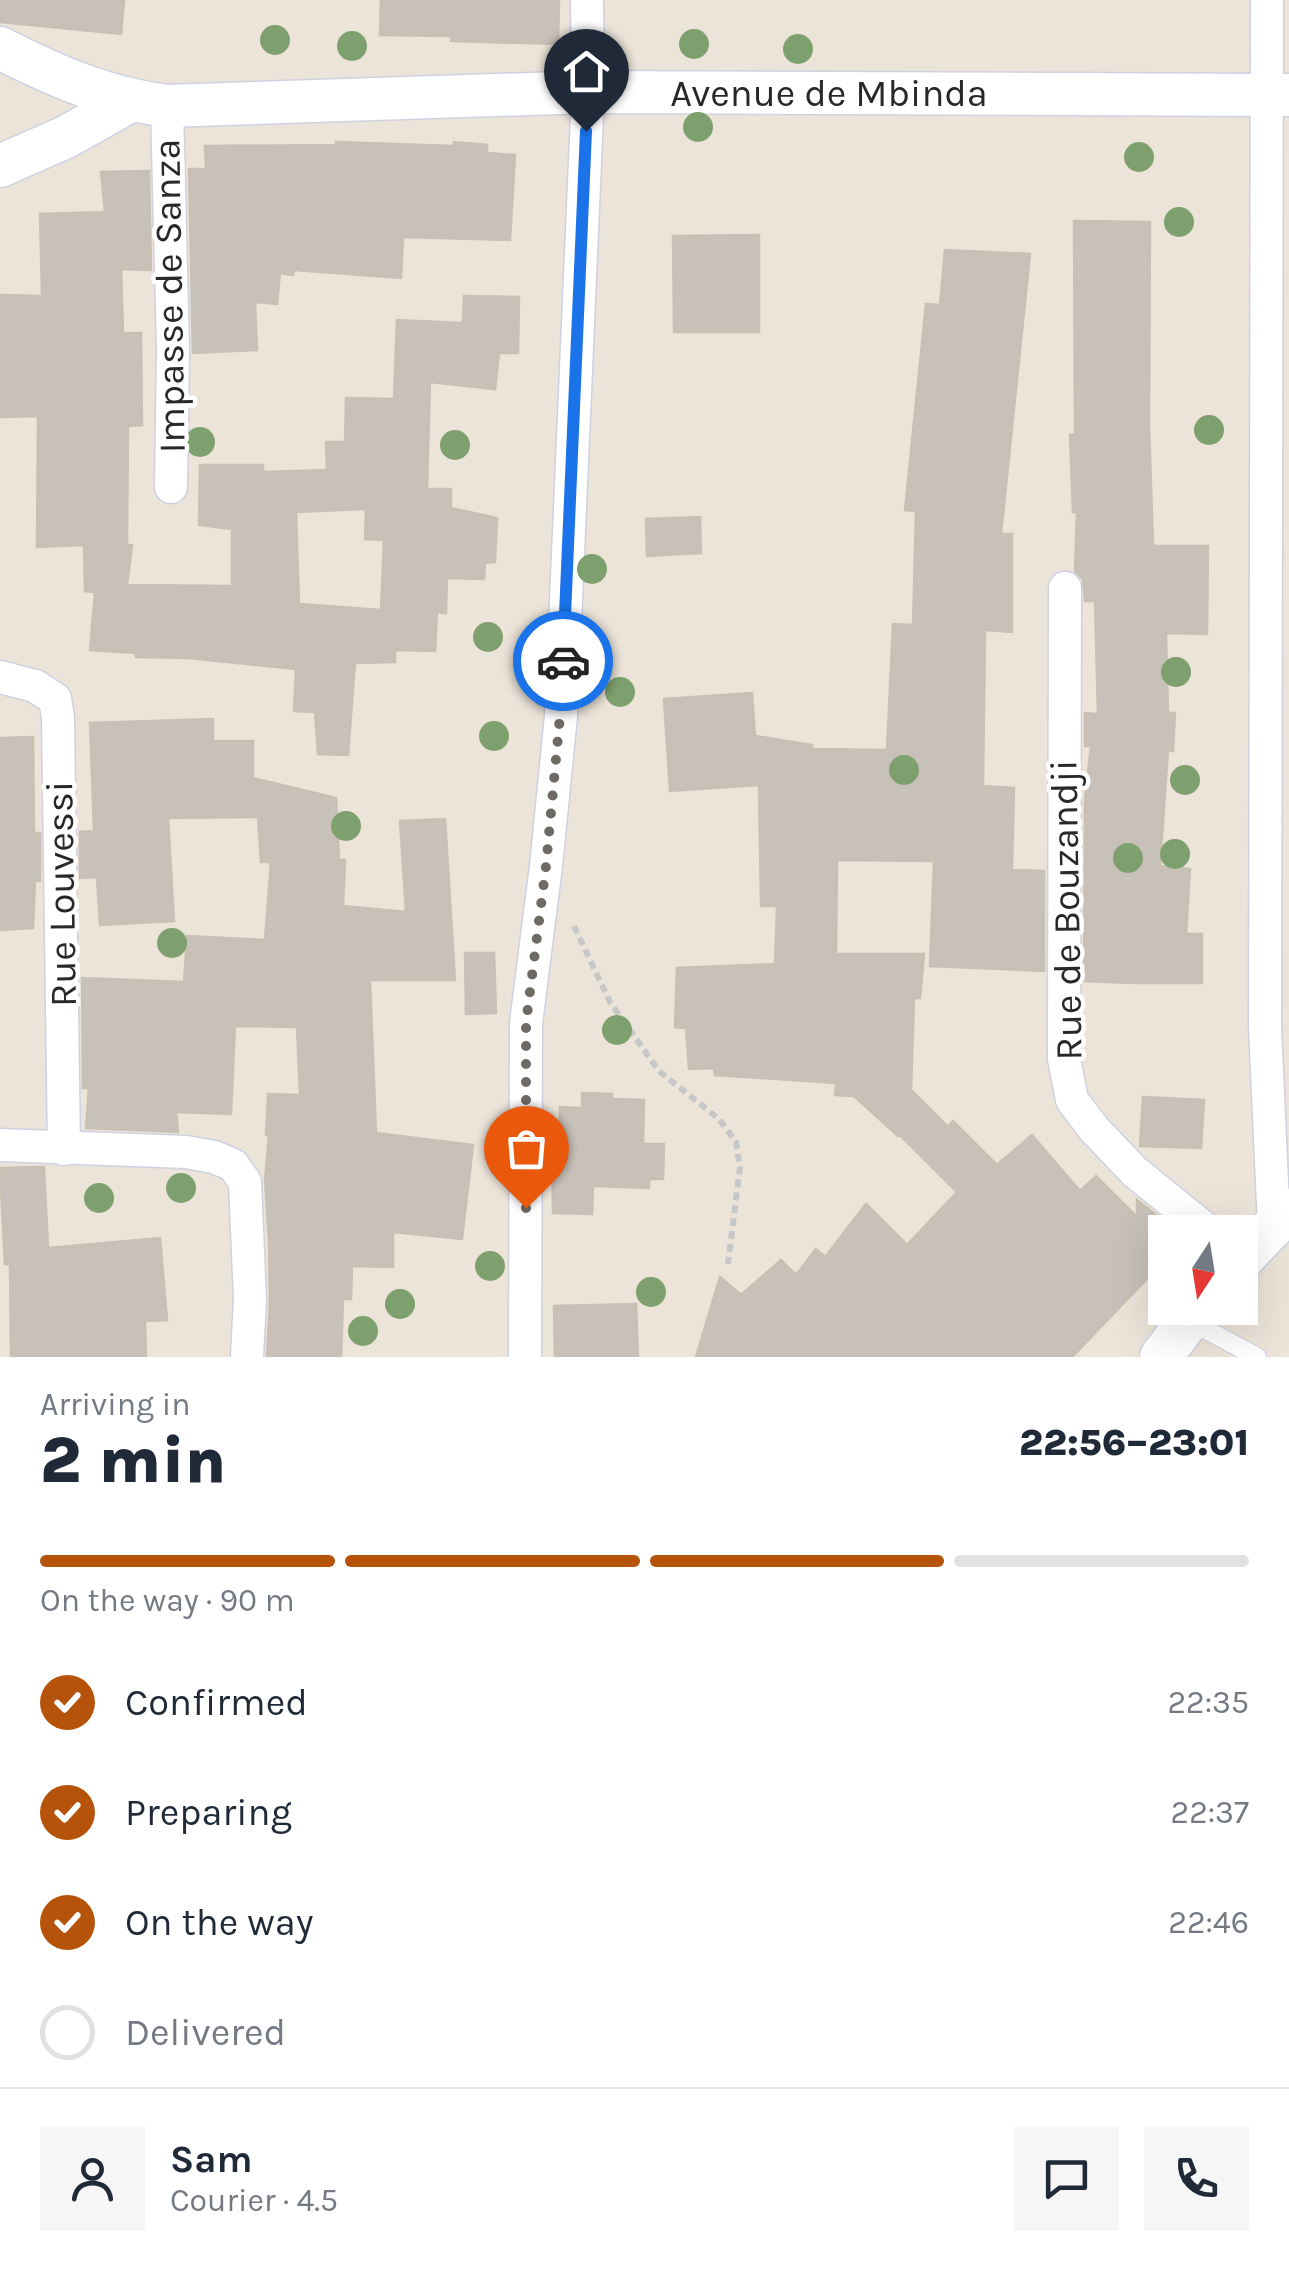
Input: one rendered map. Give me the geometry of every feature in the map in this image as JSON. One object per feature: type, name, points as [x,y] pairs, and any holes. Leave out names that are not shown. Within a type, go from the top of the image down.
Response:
[{"type":"street","points":[[525,1357],[526,1023],[560,716],[588,92],[587,0]]},
{"type":"street","points":[[1258,1242],[1282,1218],[1266,1027],[1278,95],[1267,0]]},
{"type":"street","name":"Avenue de Mbinda","points":[[0,48],[54,75],[148,103],[588,92],[1278,95]]},
{"type":"street","name":"Avenue de Mbinda","points":[[0,166],[148,103]]},
{"type":"street","name":"Impasse de Sanza","points":[[148,103],[174,350],[170,486]]},
{"type":"street","name":"Rue de Bouzandji","points":[[1065,588],[1064,1059],[1072,1100],[1094,1130],[1135,1172],[1188,1215]]},
{"type":"street","name":"Rue Louvessi","points":[[0,678],[35,686],[55,699],[58,717],[64,1149]]},
{"type":"street","points":[[0,1145],[186,1152],[214,1157],[234,1166],[245,1182],[250,1299],[247,1357]]},
{"type":"street","points":[[1162,1357],[1185,1325]]},
{"type":"lane","points":[[1209,1325],[1257,1357]]},
{"type":"path","points":[[546,866],[610,1002],[659,1071],[719,1119],[736,1142],[740,1167],[728,1264]]},
{"type":"building","points":[[0,0],[124,0],[121,34],[0,22]]},
{"type":"building","points":[[381,0],[559,0],[558,44],[380,35]]},
{"type":"building","points":[[336,142],[454,146],[454,142],[487,145],[487,153],[515,155],[510,240],[403,237],[401,278],[294,270],[293,275],[280,273],[277,304],[255,302],[257,350],[193,353],[189,169],[206,169],[205,146]]},
{"type":"building","points":[[149,171],[151,270],[121,269],[123,333],[141,333],[142,425],[128,426],[127,545],[132,545],[127,585],[232,586],[232,529],[199,525],[200,465],[263,465],[263,472],[327,470],[326,442],[345,442],[346,398],[394,399],[397,320],[463,323],[464,296],[519,297],[518,353],[499,353],[495,389],[430,382],[427,489],[451,489],[451,508],[497,518],[495,562],[485,563],[484,579],[447,578],[446,613],[437,612],[435,651],[395,650],[395,662],[355,663],[348,755],[318,754],[315,712],[294,711],[296,669],[90,650],[95,592],[85,591],[84,545],[37,547],[38,416],[0,417],[0,295],[42,296],[40,214],[105,212],[101,172]],"holes":[[[366,509],[365,539],[384,540],[381,610],[299,604],[296,512]]]},
{"type":"building","points":[[1074,221],[1150,222],[1153,546],[1208,546],[1207,634],[1166,633],[1168,713],[1175,713],[1173,751],[1168,750],[1160,866],[1190,869],[1186,934],[1202,934],[1202,983],[1084,981],[1085,800],[1091,746],[1085,746],[1085,713],[1098,714],[1095,601],[1085,601],[1083,579],[1075,571],[1077,512],[1073,512],[1070,435],[1075,434]]},
{"type":"building","points":[[759,235],[759,332],[674,332],[673,236]]},
{"type":"building","points":[[945,250],[1030,254],[1001,534],[1012,534],[1012,632],[985,630],[983,786],[1014,788],[1012,870],[1044,871],[1044,971],[930,966],[934,861],[837,860],[836,954],[924,954],[920,998],[914,998],[911,1090],[948,1127],[953,1121],[997,1165],[1032,1135],[1080,1191],[1096,1176],[1137,1217],[1137,1200],[1156,1215],[1148,1215],[1148,1278],[1072,1357],[696,1357],[720,1277],[741,1295],[781,1260],[796,1275],[816,1249],[825,1257],[866,1204],[907,1245],[957,1192],[854,1096],[835,1095],[836,1083],[715,1075],[714,1068],[689,1069],[686,1028],[675,1027],[677,968],[775,964],[777,906],[761,906],[759,785],[670,791],[664,699],[752,693],[755,736],[812,745],[812,749],[887,750],[893,624],[913,625],[916,511],[905,510],[926,304],[940,305]]},
{"type":"building","points":[[700,517],[701,553],[647,556],[646,519]]},
{"type":"building","points":[[213,719],[213,741],[253,741],[253,778],[336,798],[339,860],[345,860],[343,906],[406,912],[400,821],[445,819],[455,980],[370,980],[376,1133],[473,1145],[462,1239],[393,1232],[393,1267],[352,1266],[351,1299],[343,1299],[341,1357],[267,1357],[268,1094],[300,1095],[297,1027],[235,1026],[231,1114],[176,1112],[178,1132],[86,1128],[89,1088],[83,1088],[82,978],[184,982],[187,936],[265,940],[271,862],[261,862],[258,817],[168,818],[174,921],[100,925],[97,877],[80,878],[80,832],[94,831],[90,723]]},
{"type":"building","points":[[33,737],[34,833],[40,833],[40,881],[35,881],[33,928],[0,930],[0,738]]},
{"type":"building","points":[[465,953],[494,953],[496,1013],[466,1014]]},
{"type":"building","points":[[582,1093],[644,1100],[643,1144],[664,1144],[663,1179],[649,1179],[649,1188],[593,1186],[592,1214],[553,1213],[552,1150],[559,1150],[560,1107],[582,1108]]},
{"type":"building","points":[[1143,1097],[1204,1100],[1201,1148],[1140,1146]]},
{"type":"building","points":[[44,1167],[48,1248],[160,1238],[167,1320],[145,1321],[146,1357],[11,1357],[10,1264],[5,1264],[0,1168]]},
{"type":"building","points":[[636,1304],[638,1357],[555,1357],[554,1306]]},
{"type":"way so far","points":[[526,1208],[526,1023],[546,866],[563,661]]},
{"type":"route","points":[[563,661],[586,131]]}]
